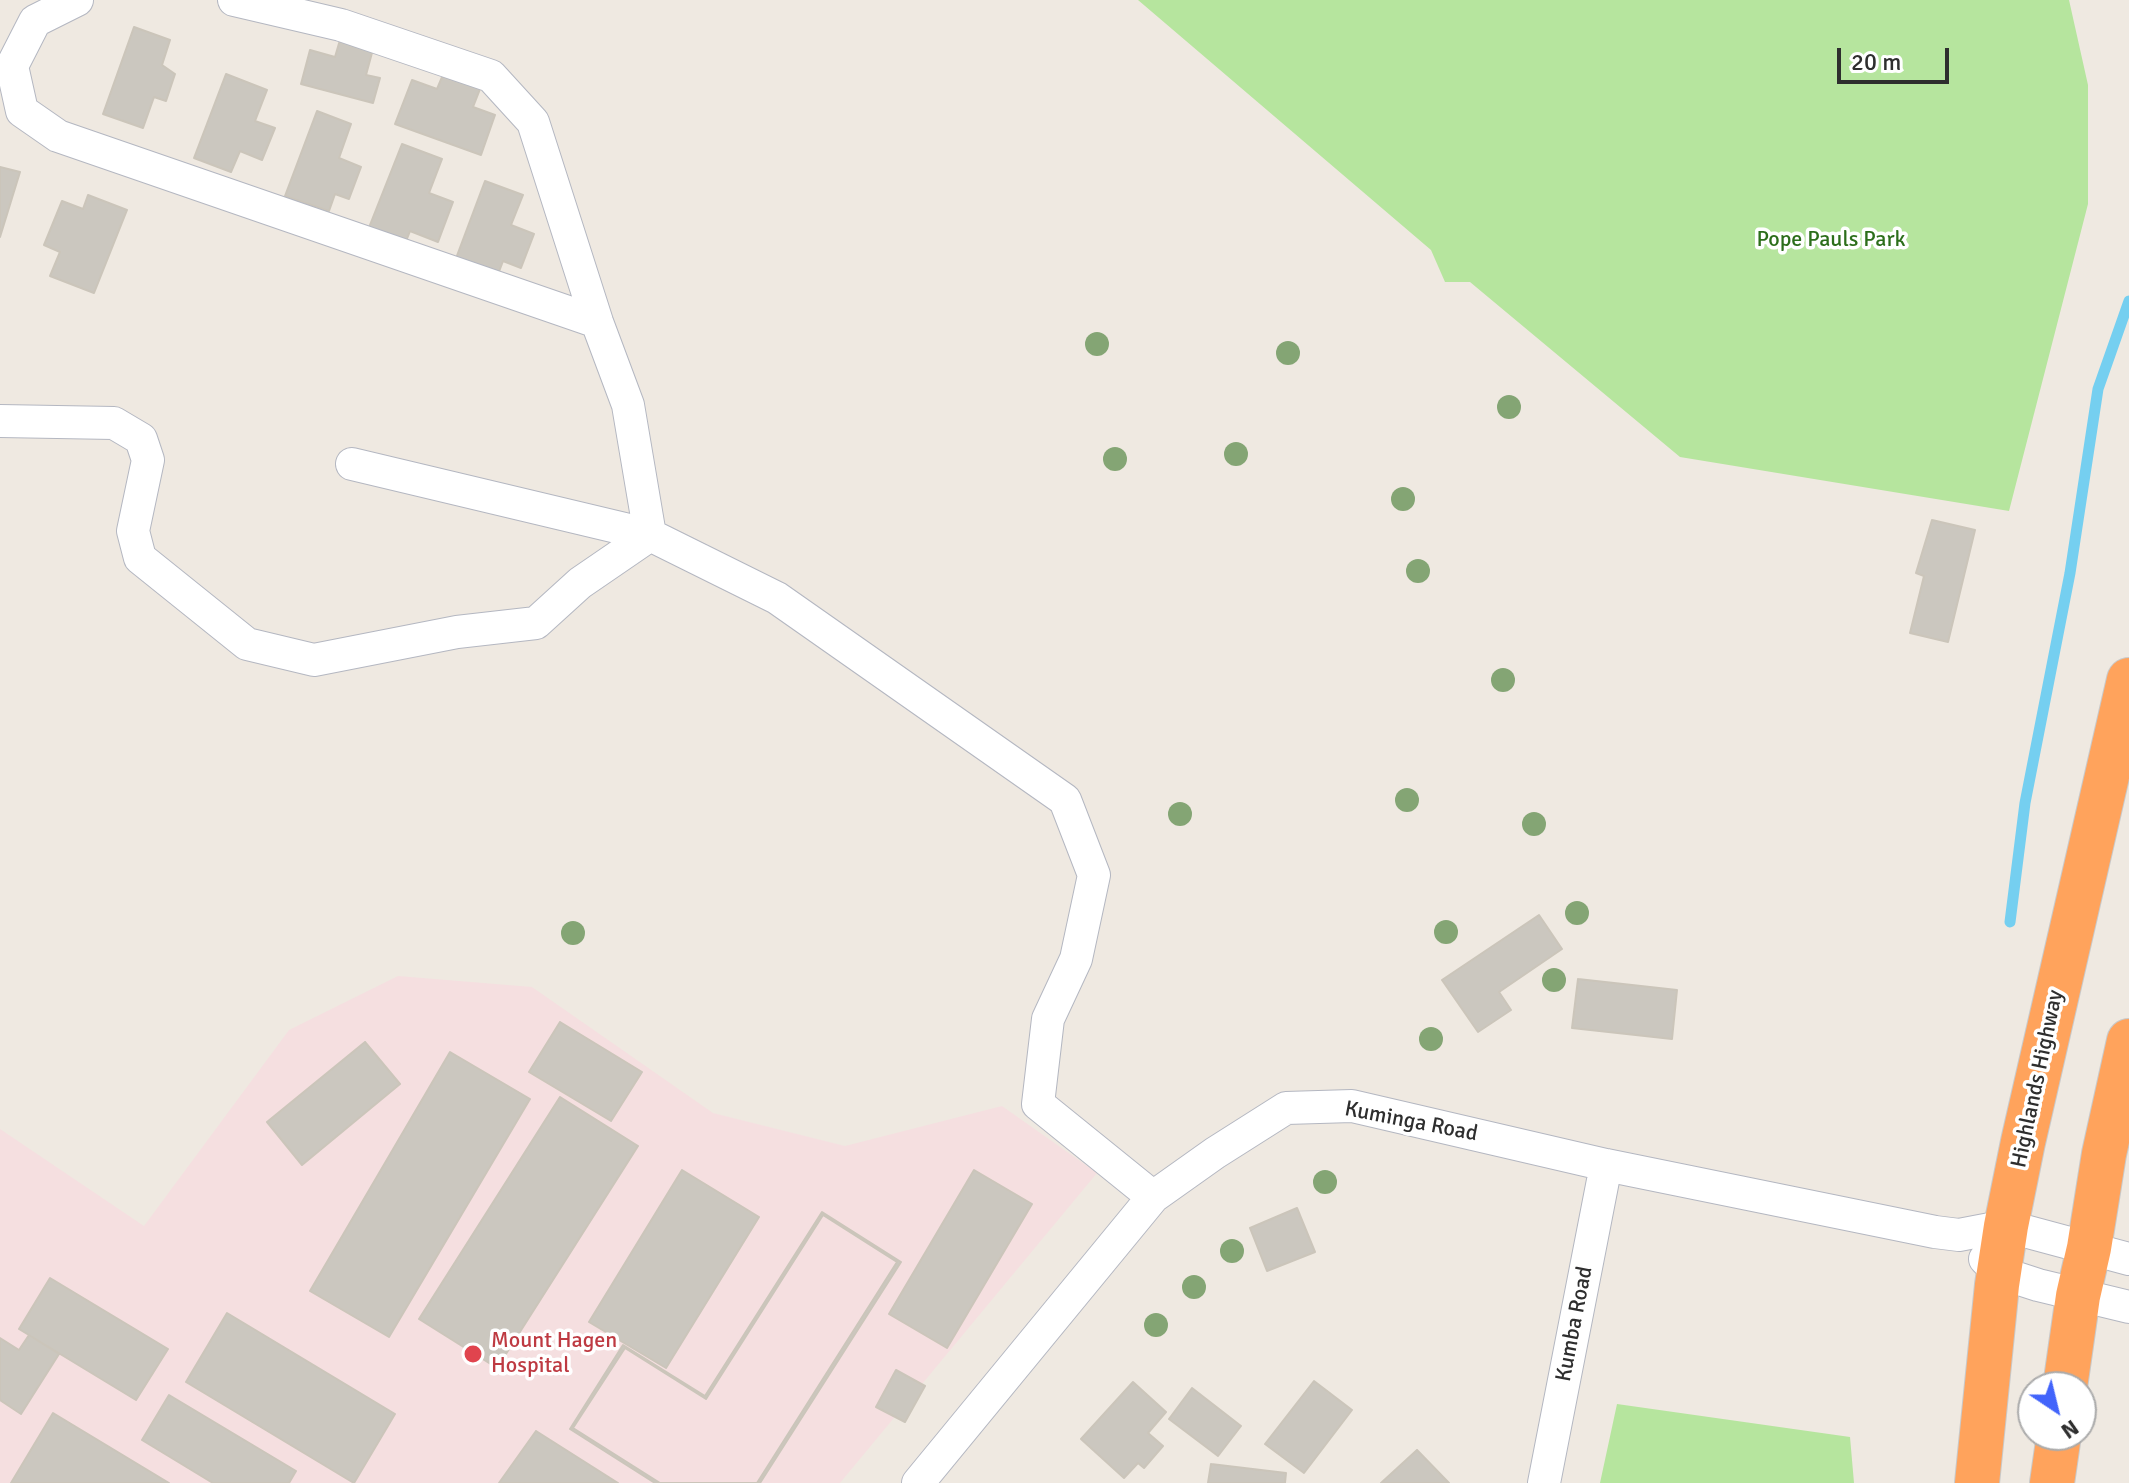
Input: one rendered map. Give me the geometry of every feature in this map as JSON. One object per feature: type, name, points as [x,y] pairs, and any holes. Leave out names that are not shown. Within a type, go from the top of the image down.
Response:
[{"type":"highway","name":"Highlands Highway","points":[[1977,1483],[1998,1272],[2006,1226],[2129,680]]},
{"type":"highway","points":[[2067,1371],[2078,1296],[2109,1254],[2104,1154],[2129,1041]]},
{"type":"highway","points":[[2052,1483],[2057,1451]]},
{"type":"street","points":[[77,0],[35,21],[12,66],[22,111],[58,136],[597,322]]},
{"type":"street","points":[[234,0],[341,25],[491,76],[533,122],[597,322],[628,405],[650,535]]},
{"type":"street","points":[[0,421],[114,423],[141,439],[148,460],[133,531],[140,558],[247,644],[314,660],[457,632],[536,623],[580,583],[650,535]]},
{"type":"street","points":[[352,464],[650,535],[777,598],[1065,800],[1094,875],[1076,959],[1048,1019],[1038,1104],[1153,1197]]},
{"type":"street","name":"Kuminga Road","points":[[918,1483],[1153,1197],[1286,1108],[1352,1106],[1606,1165],[1959,1235],[2006,1226],[2109,1254]]},
{"type":"street","name":"Kumba Road","points":[[1544,1483],[1606,1165]]},
{"type":"street","points":[[1959,1235],[1998,1272],[2078,1296],[2129,1307]]},
{"type":"shaded area","name":"Mount Hagen Hospital","points":[[398,976],[532,987],[713,1113],[845,1146],[1002,1106],[1097,1173],[840,1483],[0,1483],[0,1129],[144,1226],[289,1030]]},
{"type":"green space","name":"Pope Pauls Park","points":[[1138,0],[2069,0],[2088,85],[2088,204],[2009,511],[1680,457],[1470,282],[1445,282],[1431,250]]},
{"type":"green space","points":[[1617,1404],[1850,1437],[1854,1483],[1600,1483]]},
{"type":"building","points":[[134,27],[170,40],[162,65],[175,74],[166,101],[154,97],[143,128],[103,114]]},
{"type":"building","points":[[340,40],[373,49],[366,75],[380,78],[373,103],[301,84],[310,50],[335,57]]},
{"type":"building","points":[[445,70],[482,84],[473,107],[495,115],[481,155],[395,124],[412,80],[437,89]]},
{"type":"building","points":[[226,74],[267,90],[255,121],[275,128],[262,160],[240,151],[231,172],[194,158]]},
{"type":"building","points":[[317,111],[351,124],[339,158],[361,167],[349,199],[335,194],[329,211],[285,196]]},
{"type":"building","points":[[402,144],[442,159],[429,193],[453,202],[438,242],[410,231],[405,244],[368,230]]},
{"type":"building","points":[[0,167],[20,172],[0,237]]},
{"type":"building","points":[[485,181],[523,195],[511,225],[534,234],[521,268],[503,261],[497,277],[455,261]]},
{"type":"building","points":[[88,195],[127,210],[94,293],[50,276],[60,252],[44,245],[62,201],[83,209]]},
{"type":"building","points":[[1932,520],[1975,530],[1948,642],[1910,633],[1924,576],[1916,573]]},
{"type":"building","points":[[1539,915],[1562,949],[1499,992],[1511,1010],[1478,1032],[1442,980]]},
{"type":"building","points":[[1578,979],[1677,990],[1672,1039],[1572,1028]]},
{"type":"building","points":[[560,1022],[642,1072],[611,1121],[529,1072]]},
{"type":"building","points":[[365,1042],[400,1084],[302,1165],[267,1122]]},
{"type":"building","points":[[450,1052],[530,1099],[389,1337],[310,1291]]},
{"type":"building","points":[[560,1097],[638,1146],[497,1368],[419,1319]]},
{"type":"building","points":[[682,1170],[759,1217],[666,1368],[589,1322]]},
{"type":"building","points":[[974,1170],[1032,1204],[947,1348],[889,1314]]},
{"type":"building","points":[[1297,1208],[1315,1252],[1267,1271],[1250,1228]]},
{"type":"building","points":[[822,1212],[901,1262],[760,1483],[655,1483],[570,1429],[623,1345],[705,1396]]},
{"type":"building","points":[[823,1215],[897,1262],[757,1483],[660,1483],[573,1428],[625,1348],[706,1399]]},
{"type":"building","points":[[50,1278],[168,1349],[136,1400],[19,1329]]},
{"type":"building","points":[[227,1313],[395,1414],[354,1483],[186,1382]]},
{"type":"building","points":[[29,1335],[59,1354],[21,1414],[0,1400],[0,1338],[19,1350]]},
{"type":"building","points":[[896,1370],[925,1386],[905,1422],[876,1407]]},
{"type":"building","points":[[1314,1381],[1352,1410],[1304,1473],[1265,1444]]},
{"type":"building","points":[[1133,1382],[1166,1412],[1148,1433],[1163,1446],[1144,1468],[1138,1463],[1124,1478],[1081,1439]]},
{"type":"building","points":[[1192,1388],[1241,1426],[1218,1456],[1169,1419]]},
{"type":"building","points":[[169,1395],[296,1471],[289,1483],[213,1483],[142,1440]]},
{"type":"building","points":[[53,1413],[169,1483],[11,1483]]},
{"type":"building","points":[[536,1431],[618,1483],[499,1483]]},
{"type":"building","points":[[1417,1450],[1449,1483],[1381,1483]]},
{"type":"building","points":[[1211,1464],[1286,1473],[1285,1483],[1208,1483]]},
{"type":"waterway","points":[[2010,922],[2025,803],[2070,573],[2098,389],[2129,301]]},
{"type":"place","name":"Mount Hagen Hospital","points":[[473,1354]]}]
